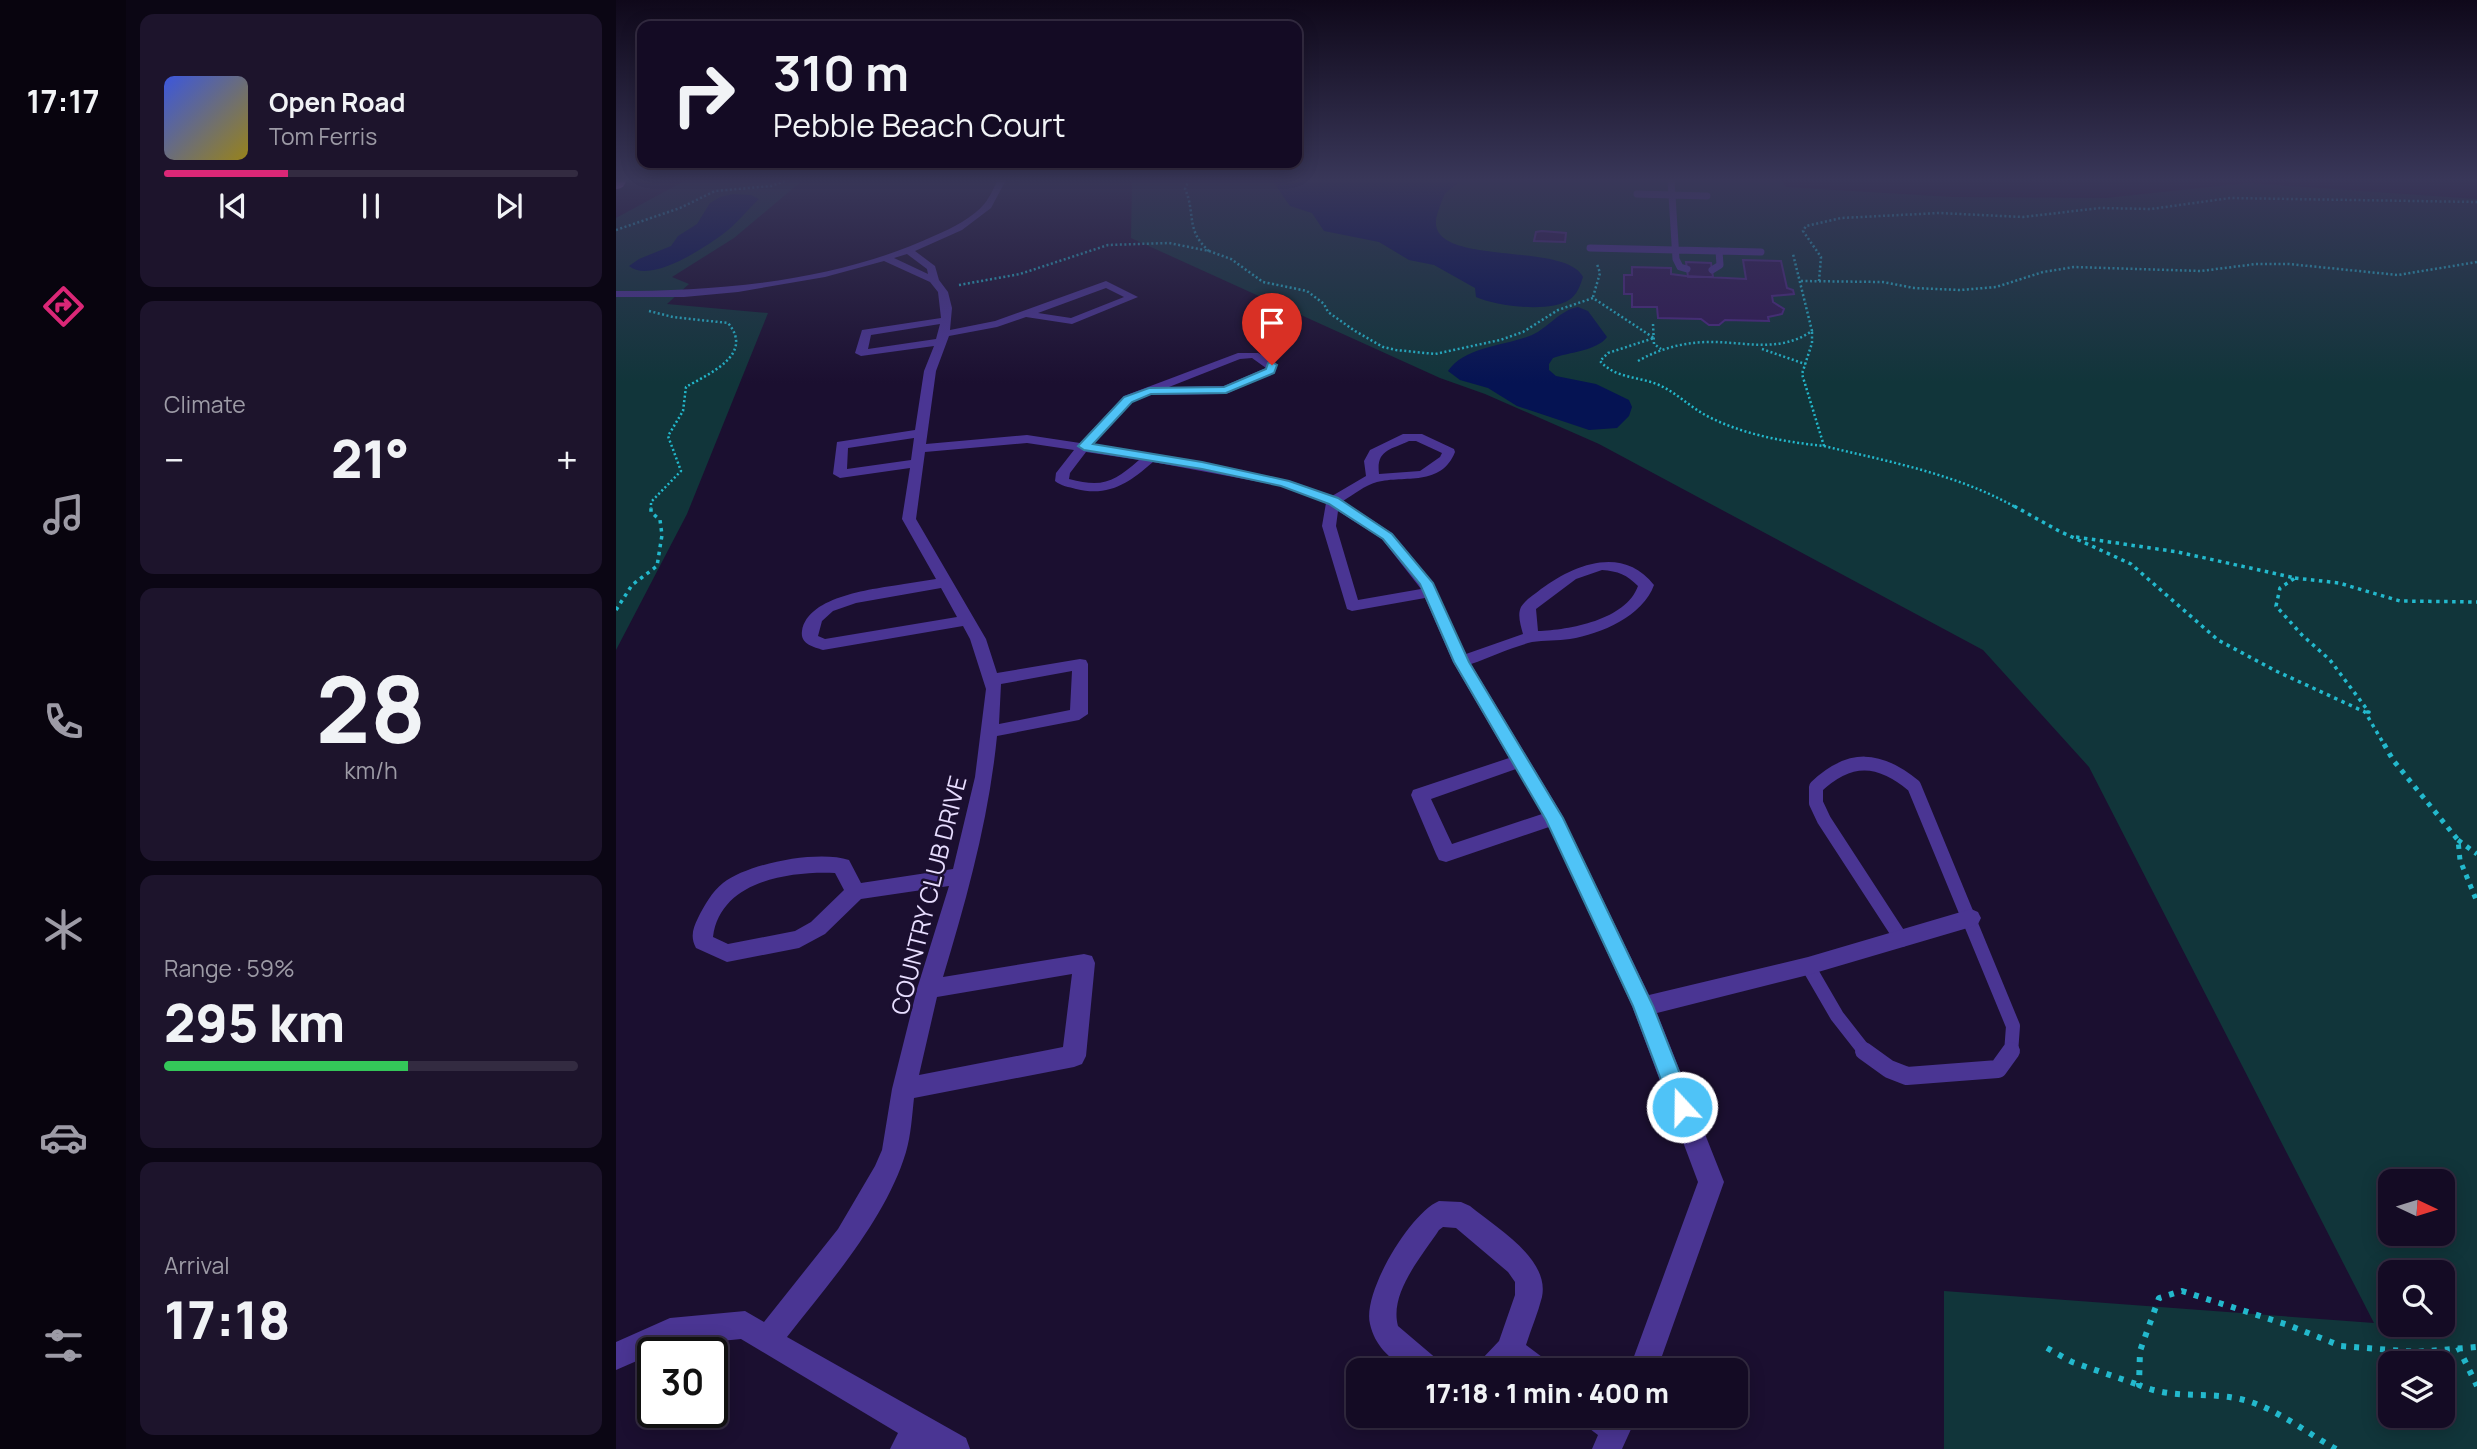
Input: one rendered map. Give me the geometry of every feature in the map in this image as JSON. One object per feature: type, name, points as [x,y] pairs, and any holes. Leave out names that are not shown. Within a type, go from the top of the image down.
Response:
[{"type":"street","points":[[616,293],[674,295],[746,288],[830,273],[914,248]]},
{"type":"street","points":[[908,250],[932,268],[947,308],[944,332]]},
{"type":"street","points":[[885,258],[937,284]]},
{"type":"street","points":[[944,332],[866,332],[861,353],[944,332],[997,324],[1106,284],[1133,297],[1072,321],[1025,314]]},
{"type":"street","name":"COUNTRY CLUB DRIVE","points":[[767,1341],[847,1238],[873,1198],[894,1150],[904,1089],[928,989],[954,907],[984,777],[994,689],[978,639],[909,519],[930,371],[944,332]]},
{"type":"street","points":[[1149,391],[1226,390],[1271,370],[1272,365],[1254,355],[1238,356],[1128,399],[1084,446],[1063,474],[1062,481],[1081,487],[1105,489],[1121,484],[1151,457]]},
{"type":"street","points":[[1333,501],[1373,478],[1424,474],[1446,459],[1449,452],[1418,437],[1408,437],[1374,453],[1371,461],[1373,478]]},
{"type":"street","points":[[918,448],[840,474],[842,445],[918,448],[1027,439],[1151,457],[1285,483],[1333,501],[1387,537],[1426,583],[1461,662],[1554,818],[1643,1006],[1711,1182],[1647,1358]]},
{"type":"street","points":[[1333,501],[1329,526],[1352,606],[1430,593]]},
{"type":"street","points":[[1461,662],[1531,637],[1564,635],[1591,628],[1636,604],[1646,585],[1626,567],[1601,564],[1581,569],[1529,607],[1527,615],[1531,637]]},
{"type":"street","points":[[947,582],[834,604],[816,617],[809,630],[810,639],[823,645],[968,620]]},
{"type":"street","points":[[988,732],[1079,714],[1080,664],[991,680]]},
{"type":"street","points":[[1520,761],[1420,795],[1446,853],[1554,818]]},
{"type":"street","points":[[855,892],[842,866],[829,864],[755,874],[728,890],[713,907],[702,933],[702,942],[727,953],[799,939],[818,928],[855,892],[960,876]]},
{"type":"street","points":[[1643,1006],[1808,966],[1971,918]]},
{"type":"street","points":[[904,1089],[1074,1056],[1084,963],[928,989]]},
{"type":"street","points":[[1415,1358],[1387,1334],[1383,1317],[1387,1290],[1430,1221],[1440,1214],[1461,1215],[1517,1263],[1528,1278],[1530,1295],[1502,1358]]},
{"type":"street","points":[[616,1356],[670,1332],[745,1325],[912,1438],[955,1449]]},
{"type":"lane","points":[[1590,248],[1761,252]]},
{"type":"lane","points":[[1676,250],[1677,264],[1687,269]]},
{"type":"lane","points":[[1712,270],[1720,265],[1719,251]]},
{"type":"lane","points":[[1808,966],[1856,1044],[1895,1073],[1907,1076],[1998,1069],[2008,1061],[2012,1051],[2013,1026],[1971,918],[1914,786],[1888,766],[1868,763],[1854,765],[1825,777],[1816,787],[1816,803],[1824,820],[1902,940]]},
{"type":"path","points":[[937,284],[1020,274],[1097,248]]},
{"type":"path","points":[[1192,248],[1231,259],[1263,282],[1307,291],[1324,304],[1328,312],[1355,331],[1383,347],[1396,350],[1435,354],[1479,345],[1523,331],[1558,310],[1593,298],[1604,303],[1641,333],[1654,338]]},
{"type":"path","points":[[1205,248],[1209,251]]},
{"type":"path","points":[[1815,248],[1821,257],[1819,281]]},
{"type":"path","points":[[1793,254],[1812,331],[1812,342],[1802,374],[1824,446]]},
{"type":"path","points":[[1593,298],[1600,273],[1600,267],[1595,262]]},
{"type":"path","points":[[1801,281],[1883,282],[1914,288],[1960,290],[1996,287],[2043,272],[2074,267],[2201,271],[2256,264],[2289,264],[2398,275],[2477,262]]},
{"type":"path","points":[[616,610],[632,586],[657,566],[662,536],[660,520],[651,512],[652,502],[681,471],[668,436],[671,426],[685,410],[687,404],[683,394],[686,387],[729,361],[736,342],[732,326],[728,323],[654,315],[649,311],[656,304]]},
{"type":"path","points":[[1653,324],[1654,344],[1661,349]]},
{"type":"path","points":[[1761,348],[1795,342],[1812,331]]},
{"type":"path","points":[[1640,343],[1641,333]]},
{"type":"path","points":[[1654,338],[1608,353],[1600,361],[1616,374],[1650,381],[1668,389],[1695,410],[1727,425],[1824,446],[1957,480],[1996,496],[2071,536],[2115,555],[2150,578],[2194,621],[2218,640],[2365,712],[2393,760],[2458,839],[2477,854]]},
{"type":"path","points":[[1638,361],[1661,349],[1702,342],[1761,348],[1805,364]]},
{"type":"path","points":[[2071,536],[2191,554],[2295,578],[2339,583],[2400,601],[2477,602]]},
{"type":"path","points":[[2295,578],[2281,584],[2275,594],[2276,606],[2350,684],[2369,712],[2365,712]]},
{"type":"path","points":[[2458,839],[2459,860],[2477,902]]},
{"type":"path","points":[[2139,1385],[2137,1366],[2143,1335],[2159,1298],[2182,1291],[2288,1325],[2341,1346],[2416,1352],[2477,1347]]},
{"type":"path","points":[[2458,1347],[2477,1385]]},
{"type":"path","points":[[2047,1348],[2072,1362],[2139,1385],[2160,1396],[2230,1397],[2267,1409],[2336,1449]]},
{"type":"green space","points":[[616,248],[719,248],[672,277],[689,284],[667,304],[768,313],[687,514],[616,650]]},
{"type":"green space","points":[[1152,248],[2477,248],[2477,1449],[1944,1449],[1944,1291],[2374,1323],[2089,767],[1983,650],[1599,444],[1485,394],[1440,378]]},
{"type":"shaded area","points":[[667,248],[702,248],[677,262],[650,271],[629,266]]},
{"type":"shaded area","points":[[1388,248],[1468,248],[1551,259],[1571,266],[1583,277],[1574,296],[1569,300],[1549,306],[1522,307],[1476,297],[1475,288],[1434,265],[1409,260]]},
{"type":"shaded area","points":[[1578,307],[1588,311],[1607,337],[1590,348],[1553,358],[1549,370],[1556,376],[1596,384],[1629,400],[1632,407],[1629,416],[1617,428],[1589,430],[1517,406],[1488,388],[1460,380],[1448,371],[1465,356],[1532,335],[1565,312]]},
{"type":"building","points":[[1743,260],[1781,261],[1787,288],[1793,290],[1794,294],[1772,296],[1773,302],[1784,309],[1782,314],[1768,317],[1769,321],[1725,320],[1719,325],[1709,325],[1701,319],[1658,318],[1657,307],[1632,307],[1632,294],[1624,294],[1624,275],[1632,275],[1632,267],[1671,268],[1671,274],[1686,276],[1746,279]]},
{"type":"building","points":[[1686,262],[1711,263],[1713,277],[1688,277]]},
{"type":"route","points":[[1272,365],[1271,370],[1226,390],[1149,391],[1128,399],[1084,446],[1285,483],[1333,501],[1387,537],[1426,583],[1461,662],[1554,818],[1643,1006],[1682,1107]]}]
